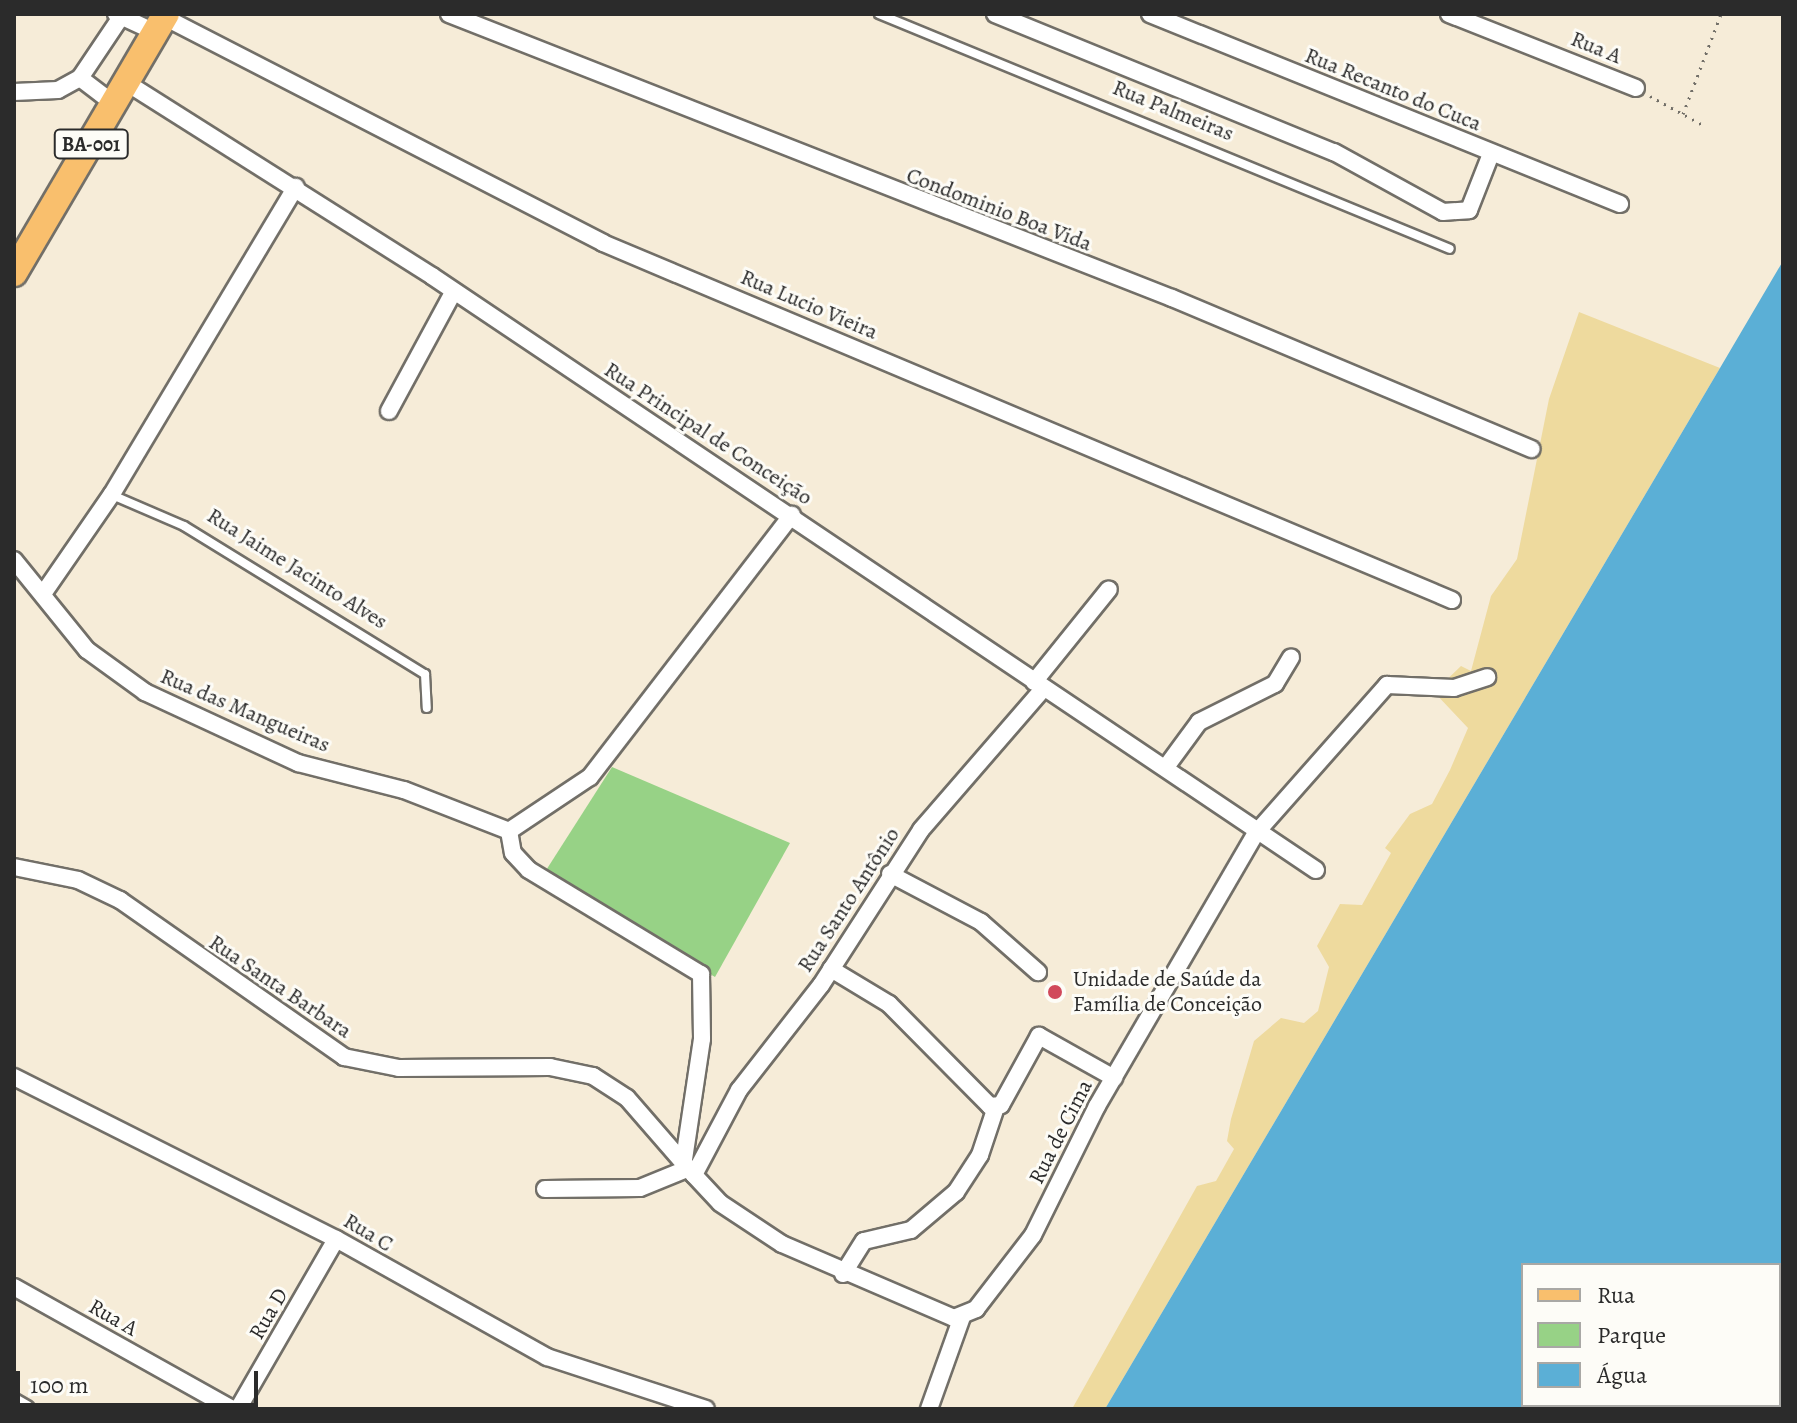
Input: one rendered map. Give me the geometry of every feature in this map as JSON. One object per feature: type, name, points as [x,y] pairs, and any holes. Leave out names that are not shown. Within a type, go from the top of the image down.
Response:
[{"type":"main road","name":"BA-001","points":[[14,273],[162,21]]},
{"type":"street","name":"Condominio Boa Vida","points":[[449,14],[1172,298],[1532,449]]},
{"type":"street","name":"Rua Palmeiras","points":[[995,14],[1341,155],[1443,212],[1469,210],[1491,154]]},
{"type":"street","name":"Rua Recanto do Cuca","points":[[1150,14],[1620,204]]},
{"type":"street","name":"Rua A","points":[[1449,14],[1636,88]]},
{"type":"street","name":"Rua Lucio Vieira","points":[[120,15],[162,21],[603,243],[1452,600]]},
{"type":"street","points":[[14,92],[58,90],[80,78],[120,15]]},
{"type":"street","name":"Rua Principal de Conceição","points":[[80,78],[120,93],[296,187],[792,515],[1038,685],[1261,827],[1316,870]]},
{"type":"street","points":[[45,591],[112,494],[296,187]]},
{"type":"street","points":[[389,411],[454,291]]},
{"type":"street","points":[[689,1168],[705,1013],[697,969],[529,870],[513,853],[509,831],[562,803],[597,769],[792,515]]},
{"type":"street","name":"Rua das Mangueiras","points":[[14,560],[45,591],[87,650],[145,692],[298,763],[404,790],[509,831]]},
{"type":"street","name":"Rua Santo Antônio","points":[[689,1168],[708,1147],[739,1090],[831,969],[890,874],[1109,589]]},
{"type":"street","points":[[1166,767],[1199,722],[1275,684],[1291,657]]},
{"type":"street","name":"Rua de Cima","points":[[962,1317],[988,1296],[1033,1235],[1114,1078],[1261,827],[1387,685],[1454,688],[1487,677]]},
{"type":"street","name":"Rua Santa Barbara","points":[[14,867],[78,880],[120,900],[344,1057],[399,1068],[575,1070],[613,1086],[689,1168]]},
{"type":"street","points":[[890,874],[981,922],[1038,972]]},
{"type":"street","points":[[831,969],[889,1004],[996,1107]]},
{"type":"street","points":[[843,1274],[864,1241],[911,1230],[956,1192],[980,1155],[996,1107],[1039,1036],[1114,1078]]},
{"type":"street","name":"Rua C","points":[[14,1077],[336,1239],[547,1357],[706,1409]]},
{"type":"street","points":[[545,1189],[640,1188],[689,1168]]},
{"type":"street","points":[[689,1168],[747,1223],[843,1274],[962,1317],[929,1409]]},
{"type":"street","name":"Rua D","points":[[238,1409],[336,1239]]},
{"type":"street","name":"Rua A","points":[[14,1287],[232,1409]]},
{"type":"street","points":[[14,1402],[26,1409]]},
{"type":"lane","name":"Rua Palmeiras","points":[[879,14],[1450,249]]},
{"type":"lane","name":"Rua Jaime Jacinto Alves","points":[[112,494],[194,531],[425,674],[427,708]]},
{"type":"path","points":[[1683,114],[1721,14]]},
{"type":"path","points":[[1636,88],[1703,125]]},
{"type":"green space","points":[[612,767],[790,843],[715,977],[543,875]]},
{"type":"sand","points":[[1579,312],[1720,368],[1105,1409],[1072,1409],[1197,1186],[1216,1181],[1234,1149],[1227,1141],[1231,1119],[1254,1041],[1281,1018],[1304,1023],[1318,1011],[1329,967],[1317,946],[1340,904],[1362,905],[1391,853],[1385,848],[1410,814],[1432,804],[1450,770],[1468,728],[1434,692],[1461,666],[1471,671],[1491,596],[1517,559],[1549,399]]},
{"type":"water","points":[[1783,261],[1783,1409],[1105,1409]]},
{"type":"place","name":"Unidade de Saúde da Família de Conceição","points":[[1055,992]]}]
